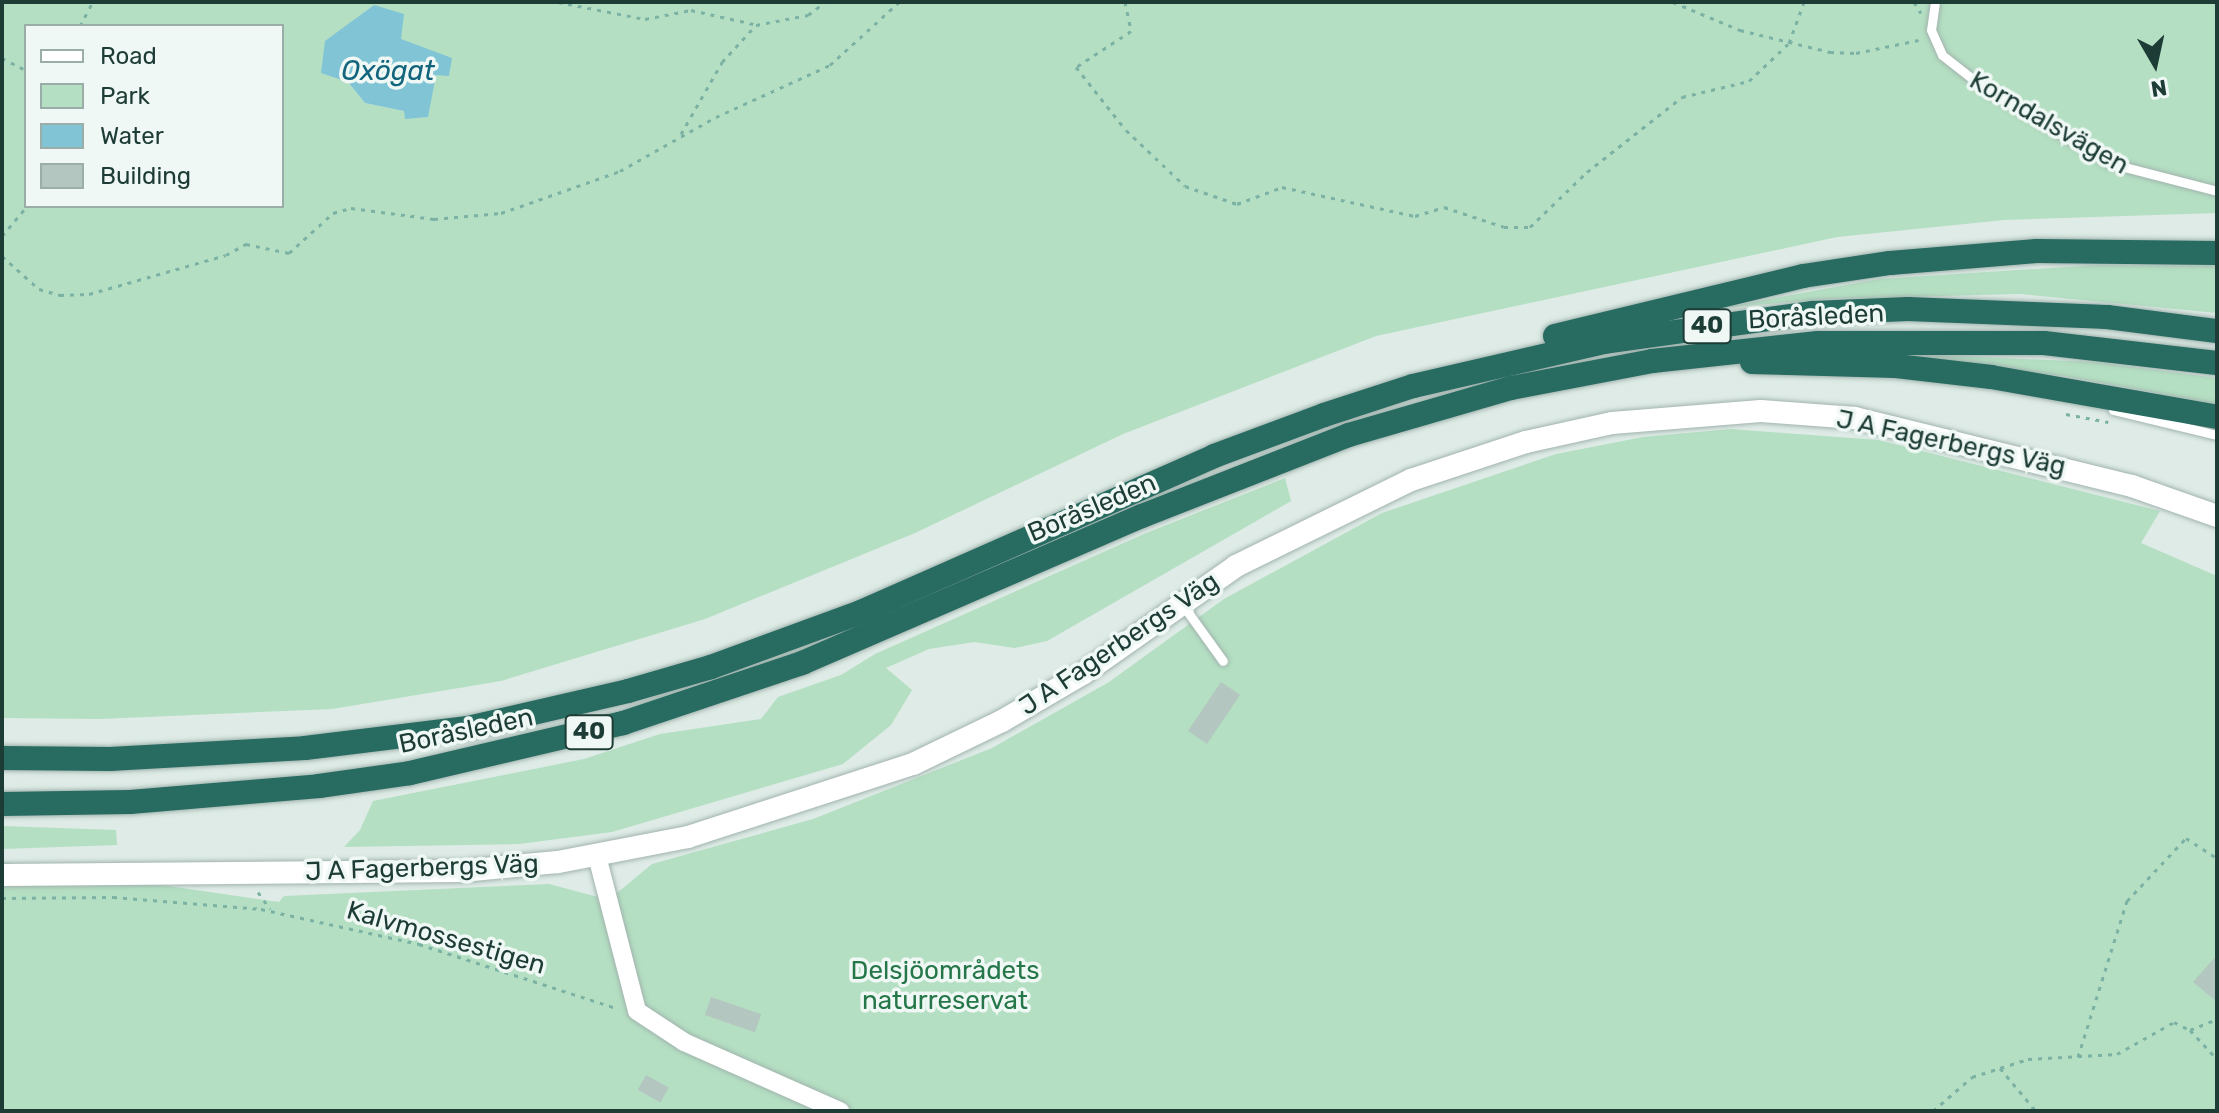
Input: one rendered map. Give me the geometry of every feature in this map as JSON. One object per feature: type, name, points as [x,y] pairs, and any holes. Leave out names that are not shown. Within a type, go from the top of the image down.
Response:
[{"type":"highway","points":[[1413,386],[1535,341],[1803,276],[2037,251],[2217,253]]},
{"type":"highway","name":"Boråsleden","points":[[2,758],[110,759],[305,748],[468,728],[628,691],[789,640],[1214,456],[1413,386],[1603,342],[1813,313],[2007,310],[2217,331]]},
{"type":"highway","name":"Boråsleden","points":[[2,804],[130,802],[319,786],[410,773],[623,723],[802,663],[1142,516],[1349,435],[1511,388],[1652,361],[1749,348],[1914,340],[2044,343],[2217,363]]},
{"type":"highway","points":[[1652,361],[1896,366],[2056,385],[2217,417]]},
{"type":"street","name":"J A Fagerbergs Väg","points":[[2,875],[462,871],[597,856],[746,820],[913,764],[1070,681],[1249,559],[1411,480],[1526,442],[1612,423],[1692,413],[1761,411],[1855,418],[2132,486],[2217,516]]},
{"type":"street","points":[[597,856],[637,1011],[684,1042],[840,1111]]},
{"type":"lane","points":[[1933,39],[1935,2]]},
{"type":"lane","name":"Korndalsvägen","points":[[1933,39],[1959,71],[2109,163],[2217,191]]},
{"type":"lane","points":[[2056,385],[2075,402],[2217,435]]},
{"type":"lane","points":[[1182,604],[1223,661]]},
{"type":"path","points":[[81,24],[93,2]]},
{"type":"path","points":[[558,2],[645,19],[691,10],[756,25],[808,15],[825,2]]},
{"type":"path","points":[[2,256],[39,289],[60,295],[89,294],[226,255],[246,244],[289,253],[333,213],[351,208],[434,219],[501,213],[620,171],[680,136],[830,65],[899,2]]},
{"type":"path","points":[[1125,2],[1131,31],[1076,67],[1126,130],[1185,186],[1237,204],[1282,187],[1415,216],[1444,207],[1504,227],[1530,227],[1587,172],[1682,97],[1749,81],[1789,43],[1804,2]]},
{"type":"path","points":[[1607,2],[1636,2]]},
{"type":"path","points":[[1673,2],[1740,30],[1789,43],[1856,53],[1890,42],[1933,39]]},
{"type":"path","points":[[680,136],[722,62],[756,25]]},
{"type":"path","points":[[2,58],[24,69]]},
{"type":"path","points":[[2,236],[25,208]]},
{"type":"path","points":[[2078,1057],[2127,901],[2186,838],[2217,858]]},
{"type":"path","points":[[254,885],[273,911]]},
{"type":"path","name":"Kalvmossestigen","points":[[2,898],[113,897],[273,911],[419,944],[598,1005],[637,1011]]},
{"type":"path","points":[[2190,1030],[2217,1019]]},
{"type":"path","points":[[1933,1111],[1972,1077],[2028,1059],[2117,1054],[2174,1022],[2190,1030],[2217,1059]]},
{"type":"path","points":[[2000,1068],[2036,1111]]},
{"type":"green space","points":[[2,2],[2217,2],[2217,213],[2004,220],[1837,237],[1376,336],[1123,434],[915,533],[705,619],[501,681],[332,709],[99,719],[2,718]],"holes":[[[374,5],[401,39],[404,111],[365,103],[348,82],[354,20]]]},
{"type":"green space","points":[[2096,265],[2217,266],[2217,313],[2020,294],[1826,299],[1721,308],[1879,279]]},
{"type":"green space","points":[[1909,354],[2094,362],[2217,378],[2217,404],[2064,376],[1910,360]]},
{"type":"green space","name":"Delsjöområdets naturreservat","points":[[1731,429],[1878,440],[2160,511],[2141,543],[2217,576],[2217,1111],[2,1111],[2,862],[279,902],[284,896],[549,884],[594,896],[617,893],[652,864],[813,819],[992,748],[1109,682],[1224,599],[1382,513],[1556,454],[1643,437]]},
{"type":"green space","points":[[1285,478],[1291,501],[1047,641],[1015,648],[974,642],[929,649],[886,668],[912,690],[891,725],[843,764],[612,832],[519,844],[344,847],[360,830],[373,801],[584,759],[660,734],[761,719],[778,697],[841,675],[875,654],[1144,534]]},
{"type":"green space","points":[[2,826],[116,830],[117,845],[2,849]]},
{"type":"water","name":"Oxögat","points":[[374,5],[404,14],[401,39],[452,58],[449,76],[436,75],[428,117],[405,119],[404,111],[365,103],[348,82],[321,73],[325,41]]},
{"type":"building","points":[[1221,682],[1240,695],[1207,744],[1188,731]]},
{"type":"building","points":[[2217,955],[2217,1002],[2193,982]]},
{"type":"building","points":[[711,997],[761,1014],[755,1032],[705,1015]]},
{"type":"building","points":[[646,1075],[669,1088],[660,1102],[638,1090]]}]
